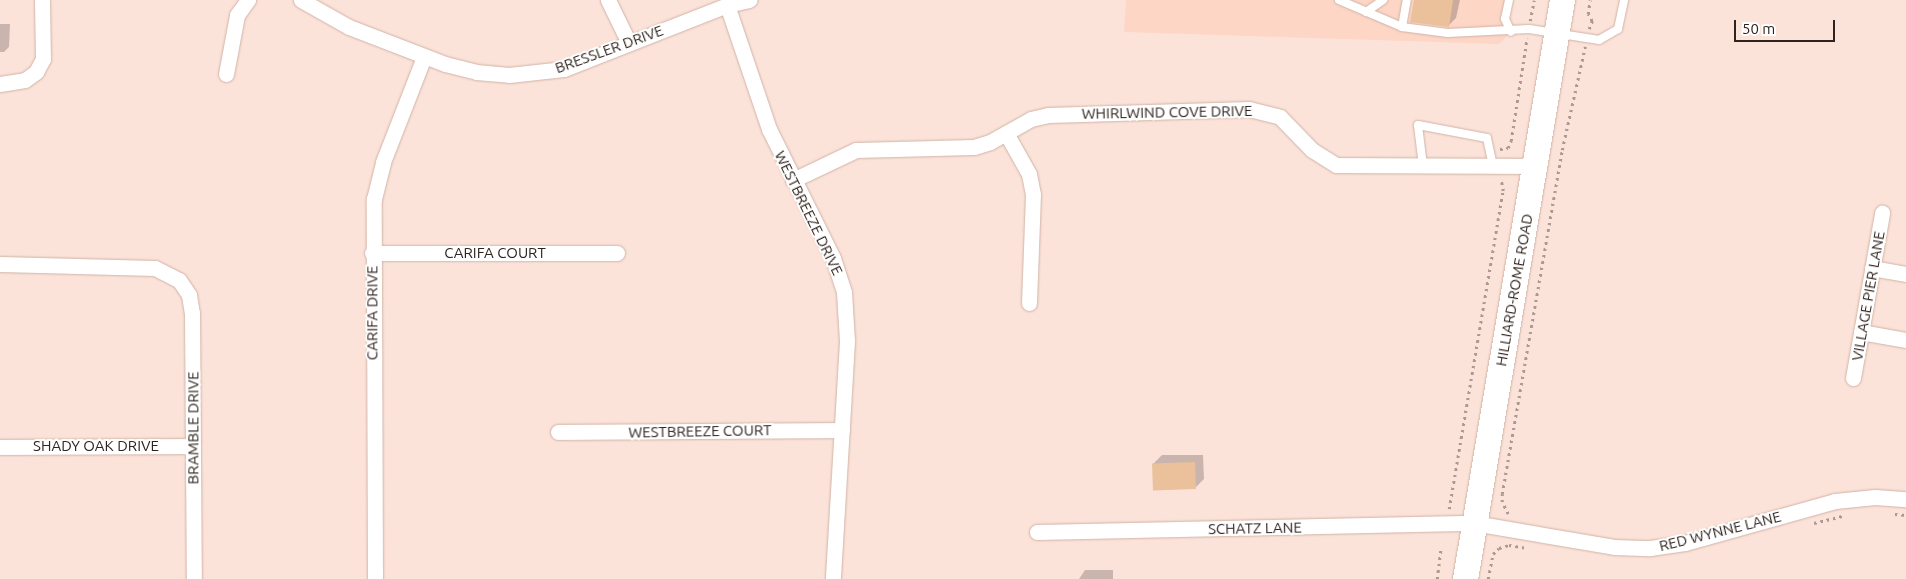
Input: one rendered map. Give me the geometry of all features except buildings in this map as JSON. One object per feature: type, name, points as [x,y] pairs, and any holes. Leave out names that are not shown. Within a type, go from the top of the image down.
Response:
[{"type":"main road","name":"HILLIARD-ROME ROAD","points":[[1465,579],[1562,0]]},
{"type":"street","points":[[0,84],[25,80],[36,72],[43,59],[42,0]]},
{"type":"street","points":[[226,74],[237,15],[248,0]]},
{"type":"street","name":"BRESSLER DRIVE","points":[[301,0],[349,27],[424,57],[476,72],[537,73],[564,69],[727,5],[749,0]]},
{"type":"street","points":[[608,0],[629,43]]},
{"type":"street","name":"WESTBREEZE DRIVE","points":[[727,5],[769,129],[833,258],[844,292],[848,341],[834,579]]},
{"type":"street","name":"CARIFA DRIVE","points":[[375,579],[372,221],[378,179],[424,57]]},
{"type":"street","name":"WHIRLWIND COVE DRIVE","points":[[794,180],[856,150],[877,147],[956,150],[990,142],[1031,118],[1048,115],[1249,109],[1280,117],[1312,150],[1336,165],[1423,166],[1494,172],[1534,166]]},
{"type":"street","points":[[1006,133],[1029,174],[1033,194],[1029,303]]},
{"type":"street","name":"VILLAGE PIER LANE","points":[[1854,378],[1882,213]]},
{"type":"street","name":"CARIFA COURT","points":[[372,253],[617,253]]},
{"type":"street","name":"BRAMBLE DRIVE","points":[[0,264],[155,268],[179,280],[188,295],[192,313],[194,579]]},
{"type":"street","points":[[1872,268],[1906,274]]},
{"type":"street","points":[[1861,332],[1906,340]]},
{"type":"street","name":"WESTBREEZE COURT","points":[[558,432],[842,430]]},
{"type":"street","name":"SHADY OAK DRIVE","points":[[0,447],[193,446]]},
{"type":"street","name":"RED WYNNE LANE","points":[[1474,523],[1614,547],[1650,548],[1685,543],[1835,501],[1875,497],[1906,499]]},
{"type":"street","name":"SCHATZ LANE","points":[[1037,532],[1474,523]]},
{"type":"lane","points":[[1339,0],[1402,27],[1448,33],[1511,32],[1529,29],[1599,40],[1618,29],[1624,0]]},
{"type":"lane","points":[[1366,12],[1383,0]]},
{"type":"lane","points":[[1402,27],[1407,0]]},
{"type":"lane","points":[[1508,0],[1505,19],[1511,32]]},
{"type":"lane","points":[[1423,166],[1418,125],[1487,138],[1494,172]]},
{"type":"path","points":[[1512,516],[1504,508],[1502,494],[1562,150],[1579,63],[1585,59],[1587,39],[1592,21],[1588,14],[1590,0]]},
{"type":"path","points":[[1449,510],[1503,191],[1503,181],[1494,172]]},
{"type":"path","points":[[1437,579],[1441,547]]},
{"type":"shaded area","points":[[1126,0],[1509,0],[1505,19],[1511,32],[1499,44],[1124,32]]}]
